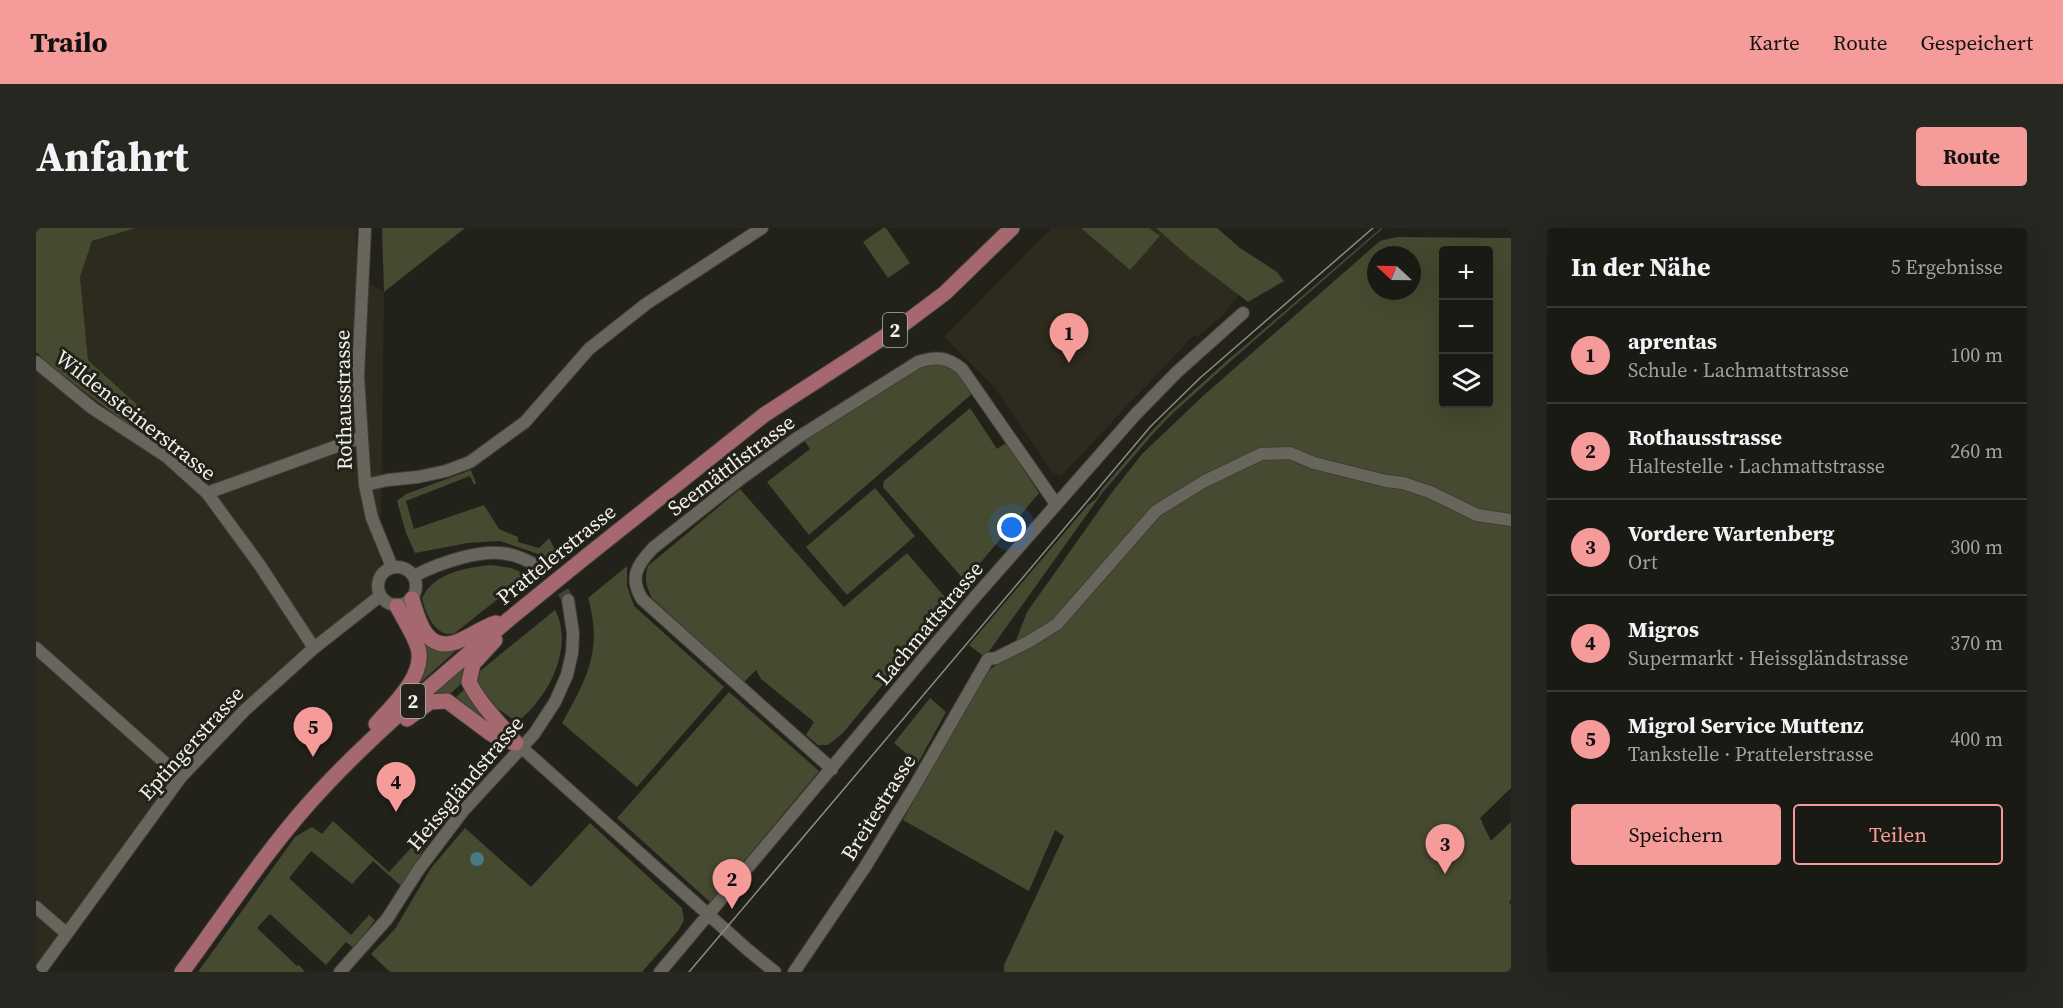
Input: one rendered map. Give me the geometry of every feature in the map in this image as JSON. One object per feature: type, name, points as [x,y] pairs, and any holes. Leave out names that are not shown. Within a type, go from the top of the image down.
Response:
[{"type":"main road","name":"Prattelerstrasse","points":[[182,972],[289,827],[323,788],[430,685],[764,415],[901,326],[945,293],[1012,228]]},
{"type":"main road","points":[[412,599],[418,620],[427,635],[435,642],[446,645],[459,641],[486,626],[508,620]]},
{"type":"main road","points":[[323,788],[408,687],[420,662],[419,650],[398,606]]},
{"type":"main road","points":[[508,620],[494,643],[473,664],[469,682],[479,701],[518,745]]},
{"type":"main road","points":[[323,788],[430,702],[447,700],[452,702],[500,739],[518,745]]},
{"type":"street","name":"Rothausstrasse","points":[[365,228],[358,376],[365,485],[372,518],[392,567]]},
{"type":"street","points":[[365,485],[446,471],[470,462],[525,422],[589,349],[646,304],[762,228]]},
{"type":"street","name":"Lachmattstrasse","points":[[660,972],[1056,504],[1135,415],[1177,372],[1243,313]]},
{"type":"street","name":"Seemättlistrasse","points":[[832,769],[642,599],[635,578],[643,559],[653,548],[739,480],[797,438],[918,362],[930,358],[940,357],[962,369],[1056,504]]},
{"type":"street","name":"Wildensteinerstrasse","points":[[36,362],[92,408],[167,458],[207,493],[259,564],[314,648]]},
{"type":"street","points":[[207,493],[362,437]]},
{"type":"street","name":"Breitestrasse","points":[[794,972],[865,867],[988,659],[996,658],[1030,641],[1057,624],[1156,511],[1203,482],[1261,453],[1290,453],[1314,463],[1412,486],[1478,515],[1511,520]]},
{"type":"street","points":[[414,576],[434,565],[481,554],[511,555],[538,566]]},
{"type":"street","points":[[392,567],[405,568],[414,576],[417,588],[412,599],[398,606],[387,603],[380,596],[377,584],[379,578],[382,573],[392,567]]},
{"type":"street","name":"Eptingerstrasse","points":[[39,972],[181,777],[245,710],[314,648],[380,596]]},
{"type":"street","name":"Heissgländstrasse","points":[[345,970],[387,920],[419,869],[463,811],[518,745],[534,734],[555,702],[567,675],[572,653],[573,633],[568,600]]},
{"type":"street","points":[[36,648],[181,777]]},
{"type":"street","points":[[518,745],[775,972]]},
{"type":"street","points":[[36,907],[66,933]]},
{"type":"shaded area","points":[[136,228],[356,228],[356,275],[384,292],[380,596],[314,648],[181,777],[36,972],[36,354],[138,433],[145,412],[88,360],[80,277],[92,241]]},
{"type":"shaded area","points":[[1052,228],[1156,228],[1190,258],[1239,295],[1222,316],[1197,337],[1193,336],[1059,476],[1052,472],[995,388],[944,337]]},
{"type":"green space","points":[[36,228],[136,228],[92,241],[80,277],[88,360],[145,412],[139,433],[36,352]]},
{"type":"green space","points":[[382,228],[465,228],[384,292]]},
{"type":"green space","points":[[886,228],[910,263],[888,278],[863,242]]},
{"type":"green space","points":[[1081,228],[1149,228],[1160,236],[1130,270]]},
{"type":"green space","points":[[1156,228],[1217,228],[1240,248],[1277,272],[1284,281],[1248,302],[1190,258]]},
{"type":"green space","points":[[1381,228],[1171,415],[1152,435],[1103,492],[985,657],[969,645],[1169,413]]},
{"type":"green space","points":[[1397,237],[1511,238],[1511,788],[1480,818],[1491,841],[1511,822],[1511,900],[1509,902],[1511,905],[1511,972],[1004,972],[1004,965],[1064,836],[1055,830],[1029,891],[903,820],[984,678],[990,669],[1010,656],[1027,612],[1142,454],[1203,396],[1367,252],[1367,300],[1421,300],[1421,246],[1374,246],[1380,241]]},
{"type":"green space","points":[[939,362],[963,376],[973,393],[809,535],[767,482],[810,449],[804,440],[919,365]]},
{"type":"green space","points":[[970,408],[997,449],[1006,443],[1039,493],[965,581],[883,487],[884,481]]},
{"type":"green space","points":[[471,470],[476,483],[474,485],[470,476],[406,501],[414,529],[484,505],[499,529],[518,537],[518,542],[539,548],[549,538],[555,550],[546,560],[538,554],[500,541],[468,543],[415,553],[406,533],[397,501],[406,494]]},
{"type":"green space","points":[[875,488],[915,536],[847,595],[806,547]]},
{"type":"green space","points":[[740,489],[844,607],[907,553],[950,603],[843,733],[828,745],[818,745],[806,735],[814,722],[761,679],[756,670],[744,682],[652,598],[648,590],[646,579],[648,566]]},
{"type":"green space","points":[[491,565],[511,568],[528,575],[455,633],[448,634],[437,629],[426,611],[422,598],[428,589],[435,582],[452,573]]},
{"type":"green space","points":[[627,566],[627,586],[634,606],[724,687],[637,787],[562,723],[579,692],[590,663],[594,633],[588,598]]},
{"type":"green space","points":[[555,610],[562,639],[560,654],[550,683],[542,696],[522,718],[511,718],[497,708],[482,691],[478,681],[480,671]]},
{"type":"green space","points":[[415,623],[458,649],[421,682],[419,682],[425,652]]},
{"type":"green space","points":[[465,666],[463,682],[450,694],[434,693]]},
{"type":"green space","points":[[465,689],[473,703],[493,724],[492,726],[456,697]]},
{"type":"green space","points":[[729,692],[819,771],[710,902],[617,818]]},
{"type":"green space","points":[[930,698],[946,712],[918,763],[894,743]]},
{"type":"green space","points":[[333,821],[389,872],[421,837],[427,844],[401,886],[373,861],[352,884],[311,851],[289,878],[351,935],[369,915],[375,920],[354,948],[346,942],[326,965],[270,914],[257,928],[305,972],[198,972],[295,837],[312,827],[322,834]]},
{"type":"green space","points":[[590,823],[682,908],[684,920],[678,931],[642,972],[390,972],[371,954],[395,929],[431,868],[465,828],[531,887]]},
{"type":"water","points":[[477,852],[482,854],[484,859],[482,864],[477,866],[472,864],[470,859],[472,854]]},
{"type":"tunnel","points":[[538,566],[555,581],[568,600]]},
{"type":"tram line","points":[[689,972],[1151,426],[1200,378],[1373,228]]},
{"type":"place","name":"aprentas","points":[[1069,363]]},
{"type":"place","name":"Migrol Service Muttenz","points":[[313,757]]},
{"type":"place","name":"Migros","points":[[396,812]]},
{"type":"place","name":"Vordere Wartenberg","points":[[1445,874]]},
{"type":"place","name":"Rothausstrasse","points":[[732,909]]}]
